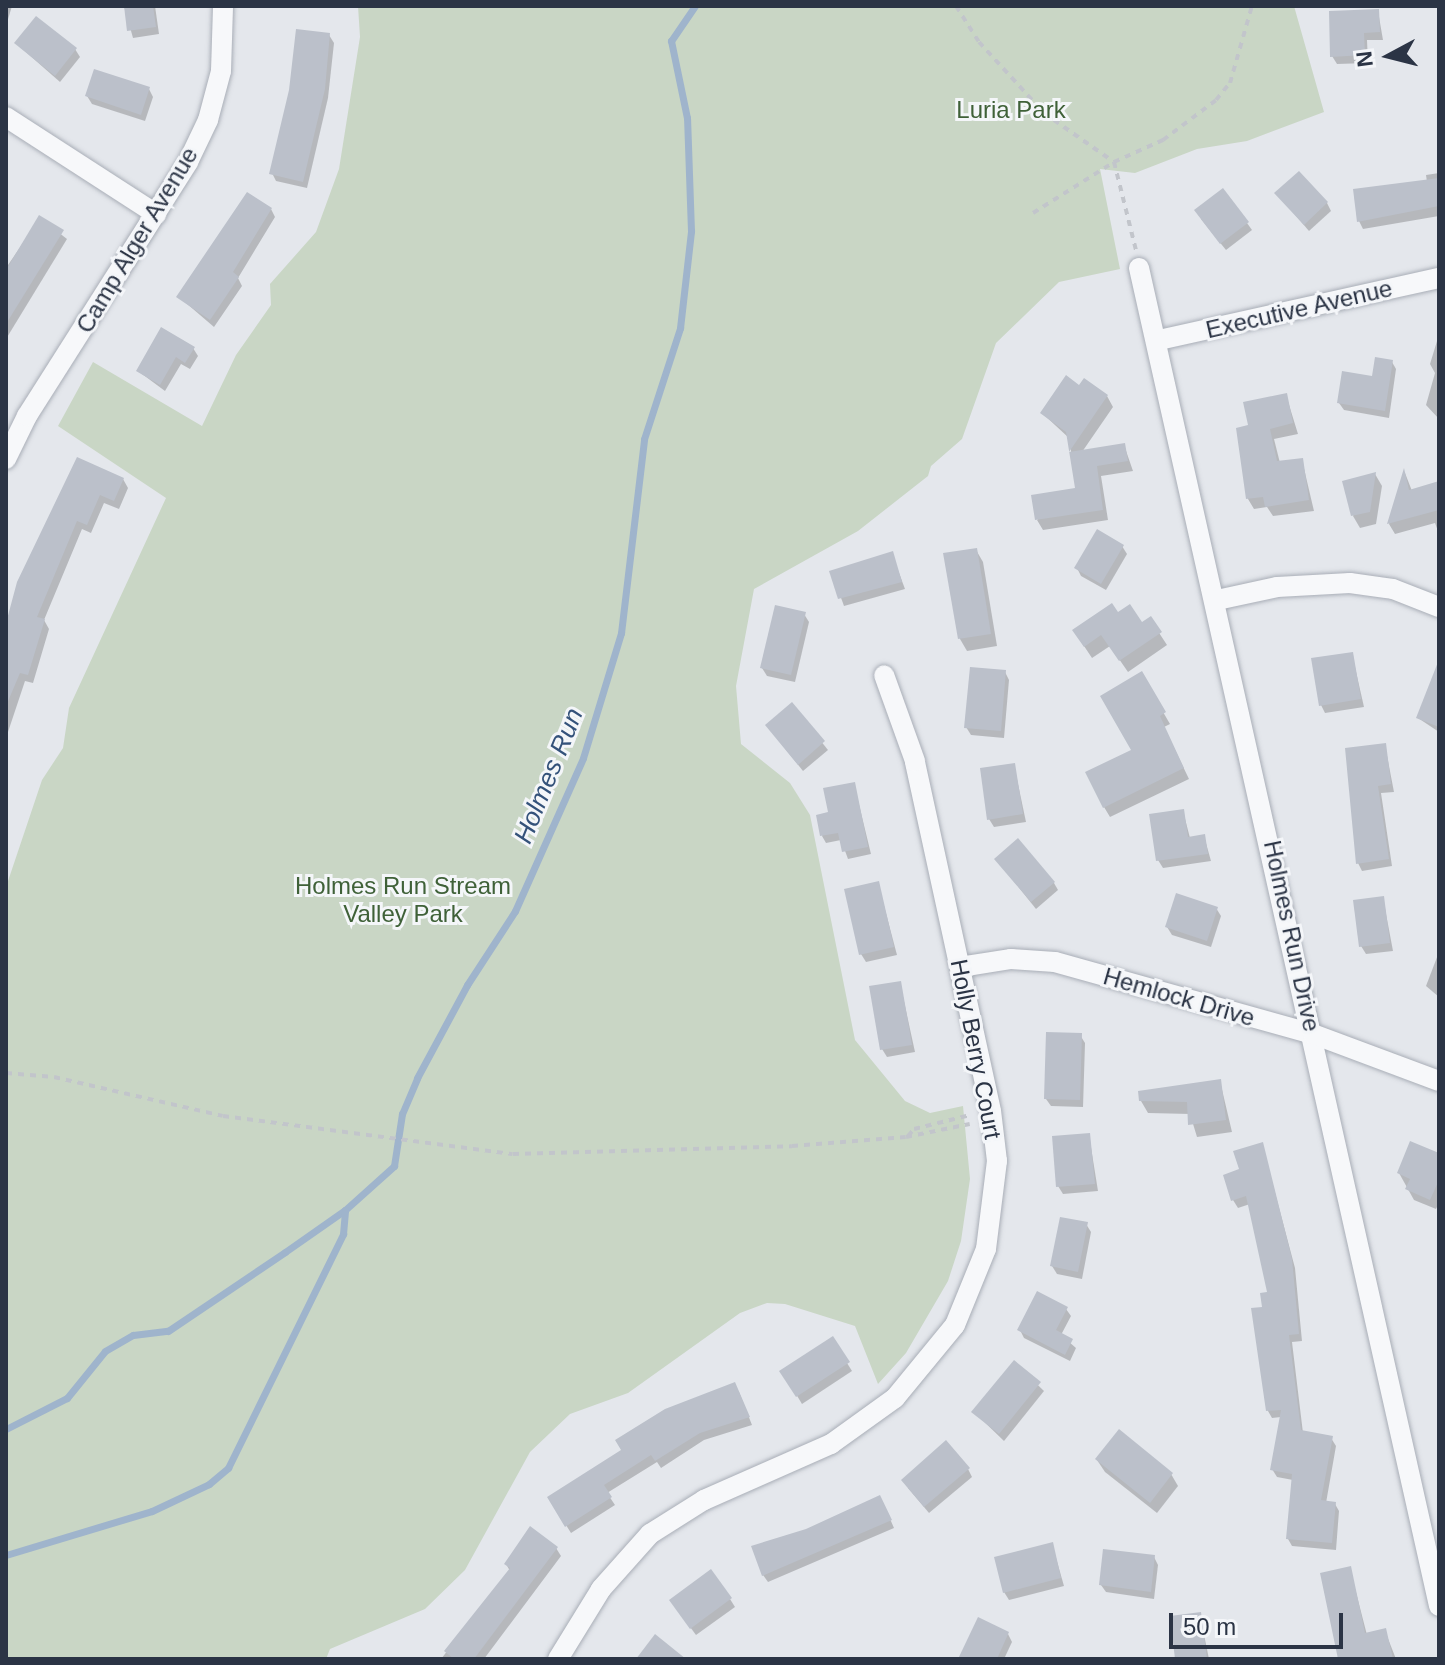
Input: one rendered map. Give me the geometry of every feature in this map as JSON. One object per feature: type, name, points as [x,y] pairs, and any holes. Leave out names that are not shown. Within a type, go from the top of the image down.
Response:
[{"type":"street","name":"Camp Alger Avenue","points":[[6,459],[27,416],[156,214],[208,120],[221,71],[223,6]]},
{"type":"street","points":[[6,117],[156,214]]},
{"type":"street","name":"Holmes Run Drive","points":[[1139,268],[1159,340],[1439,1606]]},
{"type":"street","name":"Executive Avenue","points":[[1159,340],[1439,278]]},
{"type":"street","points":[[1217,600],[1277,587],[1350,583],[1393,589],[1439,607]]},
{"type":"street","name":"Holly Berry Court","points":[[558,1659],[601,1589],[650,1534],[704,1500],[831,1444],[865,1423],[917,1377],[955,1325],[986,1249],[997,1161],[991,1111],[915,761],[884,675]]},
{"type":"street","name":"Hemlock Drive","points":[[960,967],[1011,959],[1055,962],[1313,1034],[1439,1081]]},
{"type":"path","points":[[956,6],[979,42],[1044,113],[1114,162],[1139,268]]},
{"type":"path","points":[[1033,213],[1114,162],[1163,140],[1216,100],[1230,83],[1252,6]]},
{"type":"path","points":[[6,1073],[54,1077],[223,1116],[513,1154],[583,1154],[906,1137],[954,1127]]},
{"type":"path","points":[[906,1137],[914,1129],[991,1111]]},
{"type":"green space","name":"Holmes Run Stream Valley Park","points":[[358,6],[1294,6],[1324,112],[1247,141],[1197,149],[1135,173],[1100,169],[1120,269],[1059,282],[996,343],[962,439],[931,466],[928,476],[858,531],[754,589],[736,686],[741,744],[790,783],[810,815],[855,1040],[905,1101],[930,1113],[963,1106],[970,1179],[961,1241],[948,1281],[906,1353],[878,1384],[855,1326],[785,1304],[767,1303],[740,1313],[628,1393],[570,1414],[530,1452],[465,1570],[425,1609],[330,1649],[326,1659],[6,1659],[6,887],[42,780],[63,748],[69,708],[166,498],[58,426],[93,362],[202,426],[236,355],[271,305],[270,284],[316,232],[339,169],[360,37]]},
{"type":"building","points":[[124,6],[153,6],[156,27],[127,31]]},
{"type":"building","points":[[1379,9],[1380,32],[1364,33],[1365,55],[1330,57],[1329,11]]},
{"type":"building","points":[[36,16],[77,48],[55,76],[14,43]]},
{"type":"building","points":[[296,29],[330,33],[325,89],[303,182],[269,174],[289,90]]},
{"type":"building","points":[[94,69],[150,87],[141,115],[85,96]]},
{"type":"building","points":[[1299,171],[1328,202],[1304,225],[1274,193]]},
{"type":"building","points":[[1439,178],[1439,206],[1357,222],[1353,189]]},
{"type":"building","points":[[1223,188],[1249,222],[1220,244],[1194,210]]},
{"type":"building","points":[[247,192],[272,208],[233,272],[239,277],[210,320],[176,297]]},
{"type":"building","points":[[39,215],[64,230],[6,324],[6,270]]},
{"type":"building","points":[[161,327],[195,347],[185,363],[176,357],[160,385],[136,371]]},
{"type":"building","points":[[1375,357],[1393,360],[1385,411],[1337,403],[1342,371],[1372,376]]},
{"type":"building","points":[[1066,375],[1079,385],[1084,378],[1108,395],[1069,452],[1066,432],[1040,413]]},
{"type":"building","points":[[1287,393],[1293,423],[1270,429],[1277,461],[1303,458],[1309,500],[1265,507],[1263,497],[1246,499],[1236,428],[1248,425],[1243,402]]},
{"type":"building","points":[[1125,443],[1128,461],[1097,466],[1103,510],[1035,520],[1031,495],[1075,488],[1069,452]]},
{"type":"building","points":[[77,457],[124,478],[114,501],[100,495],[87,525],[77,521],[37,617],[45,619],[28,675],[20,673],[6,706],[6,623],[17,582]]},
{"type":"building","points":[[1404,468],[1409,490],[1439,481],[1439,510],[1387,524]]},
{"type":"building","points":[[1376,472],[1370,512],[1351,516],[1342,481]]},
{"type":"building","points":[[1097,529],[1124,545],[1101,584],[1074,568]]},
{"type":"building","points":[[977,548],[991,634],[958,639],[943,553]]},
{"type":"building","points":[[893,551],[902,582],[838,599],[829,571]]},
{"type":"building","points":[[1112,603],[1118,612],[1130,604],[1142,622],[1151,616],[1162,632],[1119,661],[1101,635],[1084,647],[1072,630]]},
{"type":"building","points":[[775,605],[806,612],[791,675],[760,668]]},
{"type":"building","points":[[1353,652],[1361,699],[1319,706],[1311,658]]},
{"type":"building","points":[[1439,662],[1439,727],[1416,718]]},
{"type":"building","points":[[970,667],[1006,670],[1001,731],[964,728]]},
{"type":"building","points":[[1142,671],[1166,712],[1160,716],[1184,768],[1103,808],[1085,772],[1131,750],[1100,696]]},
{"type":"building","points":[[792,702],[825,741],[798,765],[765,725]]},
{"type":"building","points":[[1386,743],[1391,784],[1378,786],[1389,859],[1356,864],[1345,748]]},
{"type":"building","points":[[1015,763],[1023,814],[987,820],[980,768]]},
{"type":"building","points":[[855,782],[868,847],[842,852],[838,833],[820,836],[816,815],[828,812],[823,788]]},
{"type":"building","points":[[1184,809],[1188,837],[1205,834],[1208,854],[1156,861],[1149,814]]},
{"type":"building","points":[[1018,838],[1055,882],[1031,902],[994,859]]},
{"type":"building","points":[[879,881],[894,947],[859,955],[844,889]]},
{"type":"building","points":[[1176,893],[1218,907],[1207,941],[1165,927]]},
{"type":"building","points":[[1384,896],[1390,943],[1359,947],[1353,900]]},
{"type":"building","points":[[901,981],[912,1045],[880,1050],[869,986]]},
{"type":"building","points":[[1046,1032],[1082,1033],[1080,1100],[1044,1099]]},
{"type":"building","points":[[1221,1079],[1226,1120],[1188,1125],[1187,1102],[1139,1101],[1138,1091]]},
{"type":"building","points":[[1090,1133],[1095,1184],[1056,1187],[1052,1136]]},
{"type":"building","points":[[1410,1141],[1439,1153],[1439,1180],[1430,1200],[1405,1189],[1410,1179],[1397,1173]]},
{"type":"building","points":[[1263,1142],[1292,1259],[1299,1334],[1289,1335],[1301,1430],[1333,1436],[1321,1500],[1336,1502],[1332,1543],[1286,1539],[1292,1474],[1270,1470],[1281,1410],[1266,1411],[1251,1308],[1262,1307],[1260,1293],[1267,1292],[1246,1196],[1231,1201],[1223,1175],[1239,1169],[1233,1151]]},
{"type":"building","points":[[1060,1217],[1088,1222],[1078,1272],[1050,1266]]},
{"type":"building","points":[[1037,1291],[1068,1307],[1056,1330],[1073,1339],[1065,1355],[1017,1330]]},
{"type":"building","points":[[833,1336],[850,1362],[796,1397],[779,1371]]},
{"type":"building","points":[[1014,1360],[1041,1382],[999,1434],[971,1412]]},
{"type":"building","points":[[735,1382],[750,1417],[700,1433],[655,1461],[651,1455],[604,1485],[612,1497],[565,1527],[547,1497],[621,1450],[615,1440],[665,1409]]},
{"type":"building","points":[[1119,1429],[1173,1473],[1150,1503],[1095,1459]]},
{"type":"building","points":[[946,1440],[970,1468],[924,1507],[901,1480]]},
{"type":"building","points":[[880,1495],[892,1520],[762,1576],[751,1546],[806,1529]]},
{"type":"building","points":[[530,1526],[558,1547],[474,1659],[454,1659],[444,1651],[510,1568],[504,1564]]},
{"type":"building","points":[[1053,1542],[1061,1578],[1003,1593],[994,1557]]},
{"type":"building","points":[[1103,1549],[1155,1555],[1151,1592],[1099,1585]]},
{"type":"building","points":[[1351,1566],[1365,1633],[1386,1628],[1393,1659],[1338,1659],[1320,1573]]},
{"type":"building","points":[[711,1569],[732,1598],[690,1629],[669,1600]]},
{"type":"building","points":[[1201,1612],[1207,1659],[1175,1659],[1170,1616]]},
{"type":"building","points":[[978,1617],[1009,1632],[997,1659],[958,1659]]},
{"type":"building","points":[[655,1634],[686,1659],[636,1659]]},
{"type":"waterway","name":"Holmes Run","points":[[6,1429],[67,1398],[105,1351],[133,1335],[168,1331],[285,1252],[345,1210],[394,1166],[402,1114],[417,1078],[467,985],[515,911],[583,758],[621,633],[644,439],[680,328],[691,231],[687,118],[671,41],[695,6]]},
{"type":"waterway","points":[[6,1555],[152,1511],[209,1484],[228,1468],[343,1234],[345,1210]]},
{"type":"park label","name":"Luria Park","points":[[1011,110]]}]
